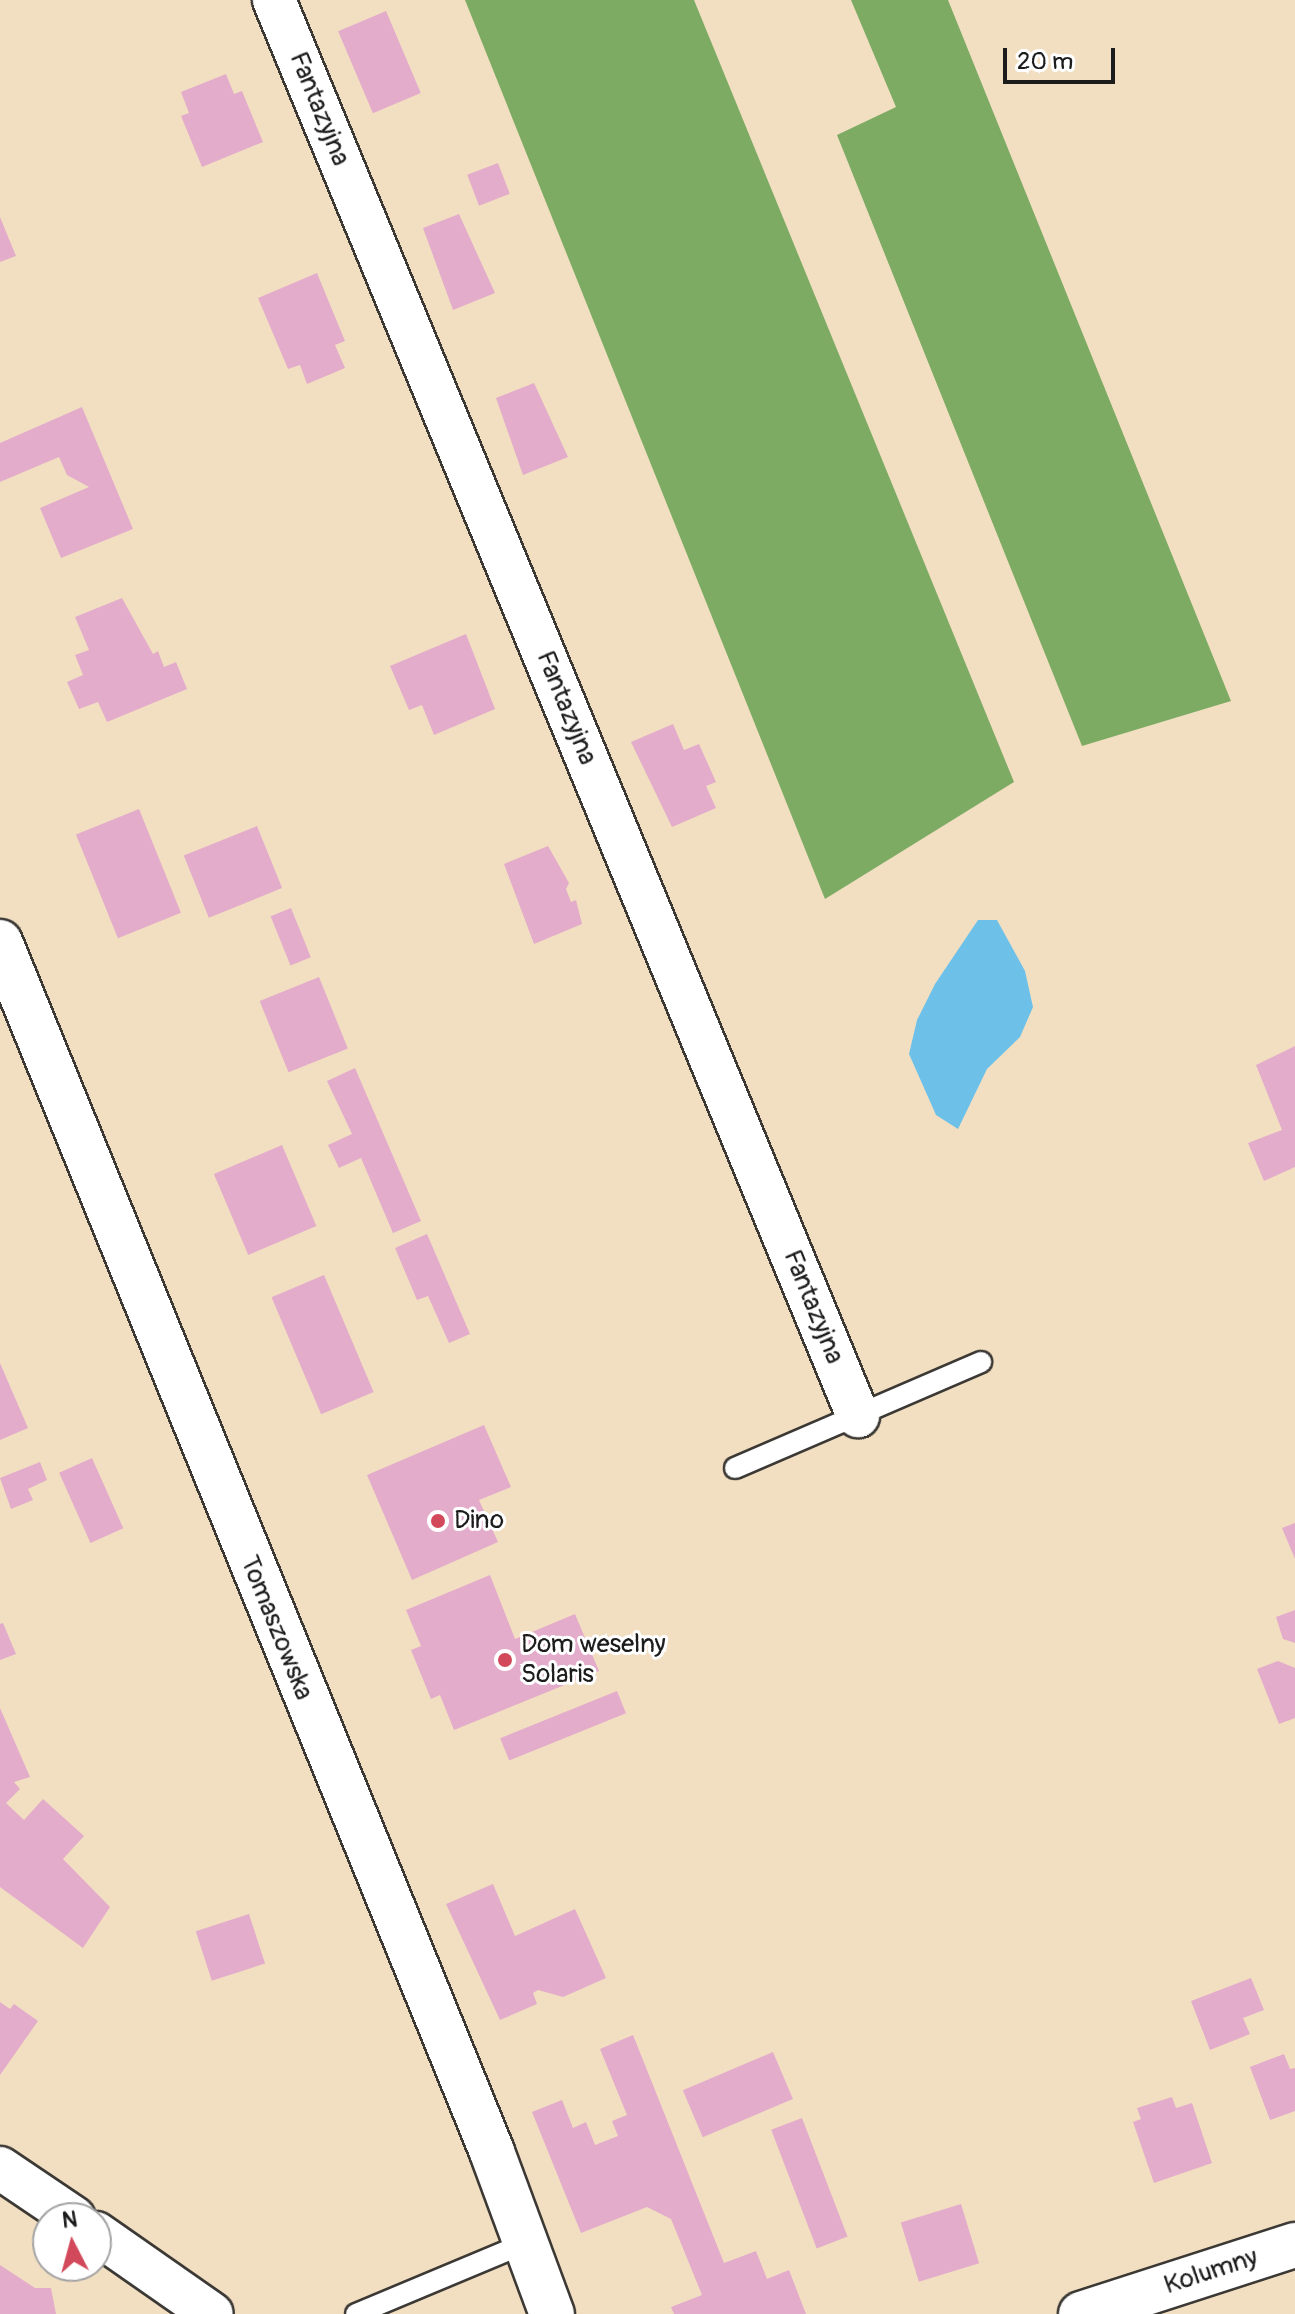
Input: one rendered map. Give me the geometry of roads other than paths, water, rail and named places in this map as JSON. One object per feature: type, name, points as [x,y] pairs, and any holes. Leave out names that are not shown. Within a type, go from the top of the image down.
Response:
[{"type":"street","name":"Fantazyjna","points":[[274,0],[858,1416]]},
{"type":"street","name":"Tomaszowska","points":[[0,942],[552,2314]]},
{"type":"street","points":[[0,2168],[50,2202]]},
{"type":"street","points":[[112,2244],[212,2314]]},
{"type":"street","name":"Kolumny","points":[[1081,2314],[1295,2245]]},
{"type":"lane","points":[[735,1468],[981,1362]]},
{"type":"lane","points":[[356,2314],[526,2243]]},
{"type":"water","points":[[978,920],[997,920],[1025,971],[1033,1007],[1020,1037],[987,1069],[958,1129],[936,1115],[909,1054],[917,1020],[935,984]]},
{"type":"place","name":"Dino","points":[[438,1521]]},
{"type":"place","name":"Dom weselny Solaris","points":[[505,1660]]}]
